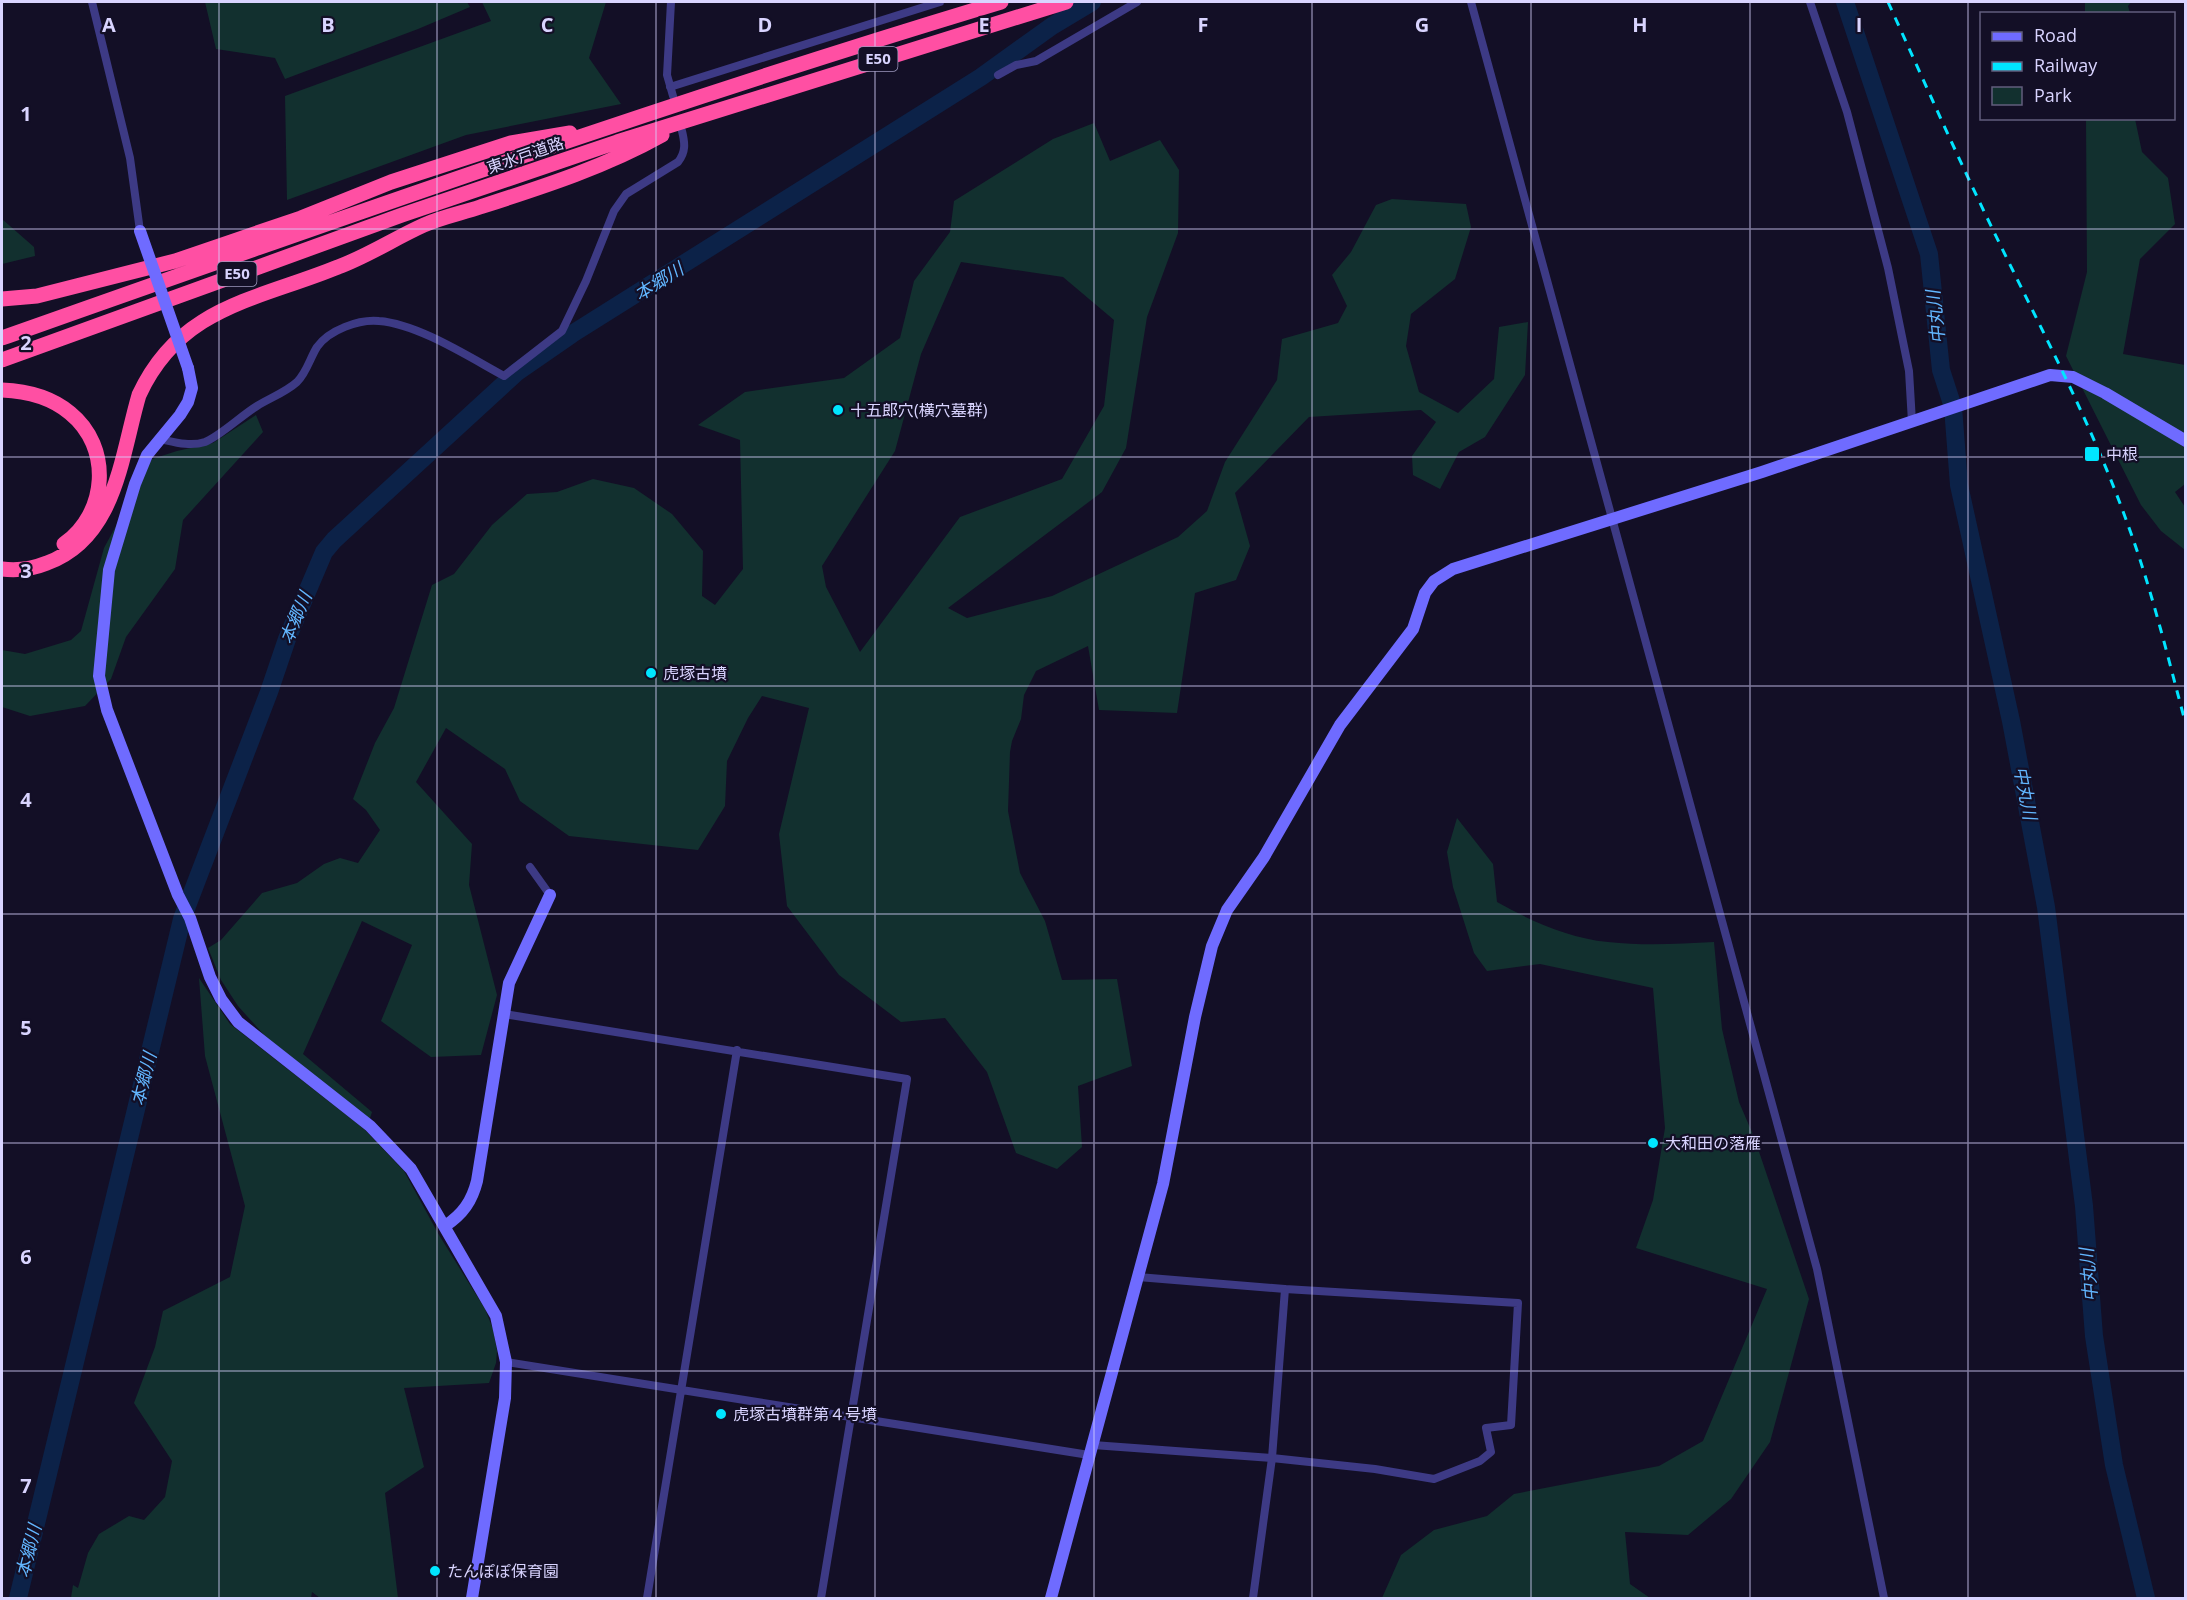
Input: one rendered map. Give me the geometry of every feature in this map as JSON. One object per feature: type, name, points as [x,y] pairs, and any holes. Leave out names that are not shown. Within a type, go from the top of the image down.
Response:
[{"type":"highway","name":"東水戸道路","points":[[2,339],[395,199],[613,125],[676,95],[1001,2]]},
{"type":"highway","name":"東水戸道路","points":[[2,360],[402,215],[1066,2]]},
{"type":"highway","points":[[2,569],[25,569],[56,560],[69,553],[88,536],[112,494],[137,404],[146,381],[166,352],[188,331],[205,319],[246,300],[340,267],[425,224],[572,176],[639,148],[686,124]]},
{"type":"highway","points":[[2,299],[37,296],[175,261],[301,218],[391,182],[511,143],[613,125]]},
{"type":"highway","points":[[2,390],[44,397],[69,411],[88,433],[98,456],[100,476],[98,495],[93,507],[86,520],[69,540],[43,555],[14,560],[2,559]]},
{"type":"street","points":[[92,2],[130,158],[140,231],[188,368],[192,388],[188,402],[180,415],[147,455],[135,484],[109,570],[99,675],[107,710],[190,918],[210,977],[221,999],[238,1022],[370,1126],[411,1169],[496,1316],[506,1362],[505,1398],[472,1599]]},
{"type":"street","points":[[671,2],[667,75],[676,95],[940,2]]},
{"type":"street","points":[[998,75],[1016,65],[1036,61],[1137,2]]},
{"type":"street","points":[[1471,2],[1817,1269],[1884,1599]]},
{"type":"street","points":[[1810,2],[1847,112],[1888,268],[1909,371],[1912,422]]},
{"type":"street","points":[[160,439],[182,444],[206,442],[256,406],[290,388],[306,371],[316,348],[324,339],[362,322],[390,322],[410,329],[462,352],[504,376],[562,330],[586,281],[614,211],[626,194],[678,162],[683,155],[686,124]]},
{"type":"street","points":[[1051,1599],[1163,1184],[1195,1017],[1212,946],[1227,910],[1264,857],[1340,725],[1413,629],[1425,593],[1434,581],[1453,569],[1762,472],[2050,375],[2073,377],[2105,393],[2186,441]]},
{"type":"street","points":[[445,1226],[457,1218],[472,1198],[508,983],[550,895],[530,867]]},
{"type":"street","points":[[504,1014],[907,1078],[821,1599]]},
{"type":"street","points":[[647,1599],[737,1050]]},
{"type":"street","points":[[506,1362],[851,1418],[1091,1450],[1272,1458],[1375,1469],[1434,1479],[1480,1461],[1491,1452],[1486,1428],[1511,1425],[1518,1303],[1285,1289],[1138,1277]]},
{"type":"street","points":[[1253,1599],[1272,1458],[1285,1289]]},
{"type":"green space","points":[[205,2],[467,2],[470,7],[285,79],[275,58],[216,49]]},
{"type":"green space","points":[[482,2],[606,2],[589,58],[621,104],[466,135],[287,200],[285,96],[491,21]]},
{"type":"green space","points":[[2085,2],[2131,2],[2128,6],[2130,12],[2085,12]]},
{"type":"green space","points":[[2086,120],[2135,120],[2142,152],[2168,178],[2175,224],[2140,259],[2123,354],[2185,365],[2185,433],[2178,443],[2185,448],[2185,484],[2175,492],[2185,507],[2185,550],[2161,531],[2141,505],[2066,356],[2087,272]]},
{"type":"green space","points":[[1094,123],[1110,161],[1160,140],[1179,170],[1178,233],[1147,317],[1126,448],[1102,492],[948,608],[967,618],[1052,596],[1178,537],[1207,511],[1225,462],[1277,380],[1282,339],[1338,323],[1347,306],[1332,275],[1351,252],[1376,205],[1392,199],[1466,204],[1471,227],[1455,279],[1411,314],[1406,346],[1419,392],[1458,413],[1494,379],[1499,327],[1528,322],[1525,375],[1485,437],[1459,452],[1440,489],[1413,475],[1412,456],[1436,422],[1421,410],[1309,417],[1235,493],[1250,546],[1236,580],[1195,593],[1177,713],[1099,710],[1088,646],[1036,671],[1024,695],[1021,719],[1010,752],[1008,811],[1020,873],[1045,921],[1062,980],[1117,979],[1132,1066],[1078,1086],[1082,1147],[1057,1169],[1016,1153],[987,1072],[945,1018],[901,1022],[839,975],[787,906],[779,834],[809,708],[762,696],[748,718],[727,761],[725,806],[698,850],[569,836],[520,801],[505,769],[446,728],[416,782],[472,844],[469,885],[497,995],[481,1055],[431,1057],[381,1021],[412,945],[362,921],[303,1054],[372,1112],[369,1121],[264,1035],[238,1006],[221,980],[208,948],[221,940],[262,893],[297,883],[324,864],[340,858],[358,863],[380,830],[366,810],[353,799],[375,743],[394,708],[432,585],[454,574],[492,525],[527,494],[557,492],[593,479],[634,488],[672,514],[703,551],[702,596],[715,605],[743,569],[740,440],[698,425],[745,392],[844,378],[900,338],[914,281],[950,232],[954,201],[1053,139]],"holes":[[[961,262],[1063,277],[1114,320],[1104,406],[1062,479],[960,517],[860,652],[826,587],[822,566],[895,451],[921,354]]]},
{"type":"green space","points":[[2,219],[34,247],[35,256],[2,264]]},
{"type":"green space","points":[[256,415],[263,432],[183,520],[175,569],[126,637],[111,679],[85,706],[30,716],[2,707],[2,650],[25,654],[71,640],[81,631],[104,548],[152,459],[213,443]]},
{"type":"green space","points":[[1457,818],[1493,864],[1497,902],[1523,916],[1564,933],[1593,940],[1648,944],[1714,942],[1722,1029],[1739,1102],[1754,1137],[1809,1299],[1770,1442],[1731,1499],[1688,1535],[1625,1532],[1630,1584],[1650,1598],[1382,1598],[1401,1555],[1434,1530],[1487,1516],[1514,1494],[1659,1466],[1703,1441],[1767,1289],[1636,1248],[1653,1200],[1665,1128],[1653,988],[1540,964],[1487,971],[1474,953],[1453,887],[1447,852]]},
{"type":"green space","points":[[199,978],[230,1024],[364,1129],[404,1171],[439,1235],[485,1309],[493,1329],[497,1351],[496,1363],[489,1383],[404,1388],[424,1467],[385,1493],[398,1598],[320,1598],[312,1592],[311,1598],[71,1598],[73,1585],[78,1588],[88,1553],[99,1534],[129,1516],[144,1520],[165,1497],[172,1461],[134,1403],[155,1347],[163,1311],[230,1277],[245,1206],[205,1056]]},
{"type":"waterway","name":"本郷川","points":[[18,1598],[182,919],[287,639],[324,552],[334,540],[517,372],[572,334],[981,77],[1052,26],[1092,2]]},
{"type":"waterway","name":"中丸川","points":[[1845,2],[1929,254],[1941,370],[1953,407],[1959,485],[2011,721],[2046,907],[2084,1206],[2094,1336],[2114,1465],[2146,1598]]},
{"type":"railway","points":[[1888,2],[1980,203],[2082,413],[2114,487],[2145,574],[2186,725]]},
{"type":"place","name":"十五郎穴(横穴墓群)","points":[[838,410]]},
{"type":"place","name":"中根","points":[[2092,454]]},
{"type":"place","name":"虎塚古墳","points":[[651,673]]},
{"type":"place","name":"大和田の落雁","points":[[1653,1143]]},
{"type":"place","name":"虎塚古墳群第４号墳","points":[[721,1414]]},
{"type":"place","name":"たんぽぽ保育園","points":[[435,1571]]}]
